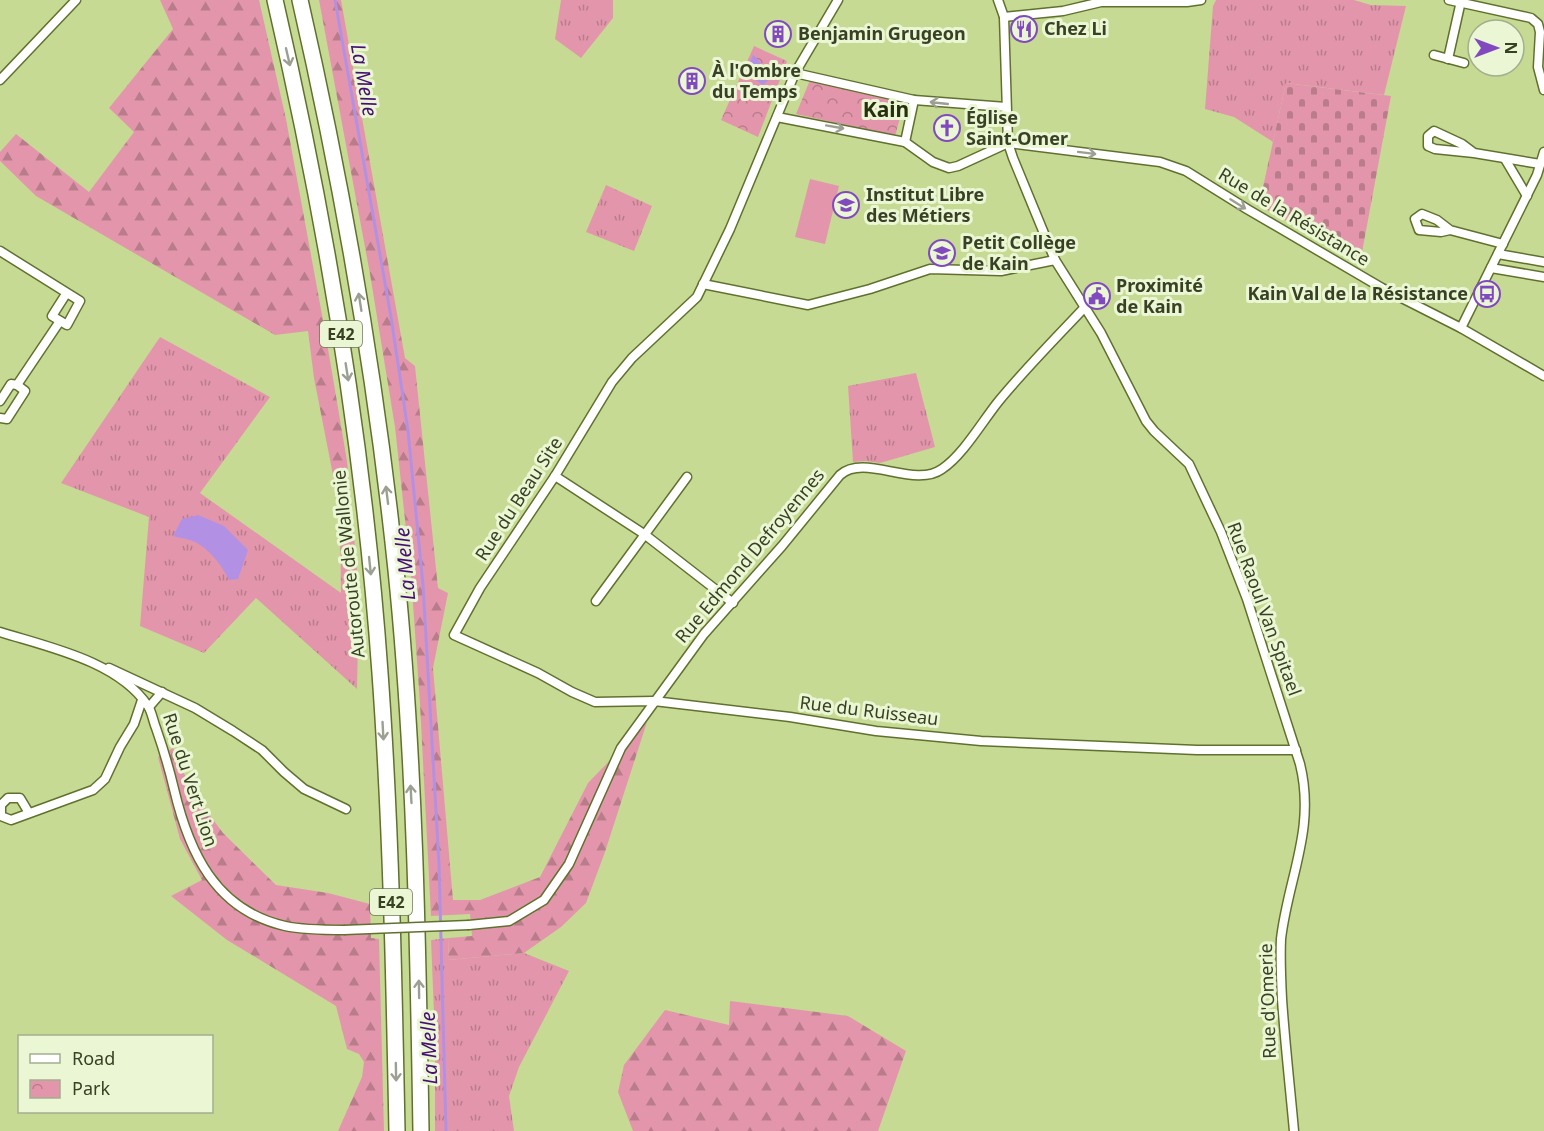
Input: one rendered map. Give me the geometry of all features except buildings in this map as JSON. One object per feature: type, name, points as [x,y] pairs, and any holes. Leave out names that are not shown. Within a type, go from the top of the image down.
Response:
[{"type":"highway","name":"Autoroute de Wallonie","points":[[275,0],[299,103],[329,260],[353,417],[371,574],[380,672],[388,822],[397,1131]]},
{"type":"highway","name":"E42","points":[[300,0],[353,255],[377,414],[396,572],[412,820],[421,1131]]},
{"type":"street","points":[[0,80],[76,0]]},
{"type":"street","name":"Rue du Beau Site","points":[[454,635],[480,588],[555,476],[612,382],[632,358],[697,297],[730,230],[795,73],[838,0]]},
{"type":"street","name":"Rue Raoul Van Spitael","points":[[998,0],[1004,17],[1008,143],[1056,260],[1114,355],[1146,421],[1189,464],[1221,532],[1247,599],[1300,764]]},
{"type":"street","points":[[1004,17],[1063,11],[1101,2],[1201,0]]},
{"type":"street","points":[[1449,0],[1531,18],[1538,24],[1540,32],[1538,67],[1544,90]]},
{"type":"street","points":[[1448,59],[1461,2]]},
{"type":"street","points":[[1434,55],[1464,63]]},
{"type":"street","points":[[795,73],[914,100],[1006,107]]},
{"type":"street","points":[[908,144],[914,100]]},
{"type":"street","points":[[777,117],[908,144],[933,162],[949,168],[1008,143]]},
{"type":"street","points":[[1474,153],[1462,144],[1434,131],[1428,136],[1428,146],[1435,149],[1540,164]]},
{"type":"street","name":"Rue de la Résistance","points":[[1008,143],[1160,162],[1186,171],[1382,288],[1461,328],[1544,376]]},
{"type":"street","points":[[1461,328],[1527,196],[1544,152]]},
{"type":"street","points":[[1505,159],[1527,196]]},
{"type":"street","points":[[1450,230],[1503,244]]},
{"type":"street","points":[[0,251],[80,301],[67,325],[52,316],[66,294]]},
{"type":"street","points":[[1498,254],[1544,262]]},
{"type":"street","points":[[703,284],[808,305],[870,289],[930,269],[1001,271],[1056,260]]},
{"type":"street","points":[[1491,268],[1544,277]]},
{"type":"street","name":"Rue Edmond Defroyennes","points":[[508,921],[544,900],[569,864],[621,748],[704,634],[733,603],[843,472],[866,469],[925,477],[942,470],[966,445],[1000,401],[1085,307]]},
{"type":"street","points":[[17,385],[60,321]]},
{"type":"street","points":[[0,401],[11,384],[25,391],[7,419],[0,418]]},
{"type":"street","points":[[555,476],[644,534],[733,603]]},
{"type":"street","points":[[596,601],[687,477]]},
{"type":"street","points":[[0,632],[86,659],[119,679],[146,704]]},
{"type":"street","name":"Rue du Ruisseau","points":[[454,635],[538,672],[572,692],[595,702],[654,701],[790,717],[876,732],[981,741],[1197,750],[1296,750]]},
{"type":"street","name":"Rue du Vert Lion","points":[[102,668],[113,669],[195,708],[262,750],[304,789],[346,809]]},
{"type":"street","points":[[29,813],[93,790],[105,779],[120,747],[146,704],[162,692]]},
{"type":"street","name":"Rue du Vert Lion","points":[[146,704],[168,763],[179,813],[199,862],[217,885],[236,903],[254,915],[283,926],[310,930],[468,926],[508,921]]},
{"type":"street","name":"Rue d'Omerie","points":[[1294,1131],[1280,959],[1285,917],[1295,878],[1304,826],[1305,803],[1300,764]]},
{"type":"green space","points":[[160,0],[259,0],[286,119],[347,461],[359,592],[341,593],[340,511],[314,378],[308,331],[275,335],[36,196],[0,161],[0,152],[16,134],[89,192],[134,132],[109,108],[173,29]]},
{"type":"green space","points":[[319,0],[341,0],[405,358],[415,366],[438,588],[448,593],[433,668],[453,900],[480,900],[540,877],[588,783],[647,722],[586,903],[561,927],[524,953],[448,960],[449,938],[472,936],[470,914],[431,916],[411,575],[395,427],[370,274]]},
{"type":"green space","points":[[561,0],[613,0],[613,18],[581,58],[555,39]]},
{"type":"green space","points":[[1216,0],[1354,0],[1371,5],[1406,6],[1384,95],[1286,83],[1273,142],[1234,117],[1205,109],[1213,6]]},
{"type":"green space","points":[[754,46],[787,61],[758,137],[721,120]]},
{"type":"green space","points":[[810,80],[904,103],[895,136],[796,114]]},
{"type":"green space","points":[[1286,83],[1391,96],[1360,263],[1259,205]]},
{"type":"green space","points":[[810,179],[839,186],[825,244],[795,237]]},
{"type":"green space","points":[[606,185],[652,206],[634,251],[586,232]]},
{"type":"green space","points":[[160,337],[270,397],[200,493],[341,593],[359,592],[357,689],[256,598],[204,653],[140,626],[149,517],[61,483]]},
{"type":"green space","points":[[916,373],[935,447],[880,463],[853,462],[848,386]]},
{"type":"green space","points":[[173,748],[191,790],[223,833],[276,885],[328,893],[370,904],[371,938],[379,939],[384,1131],[338,1131],[362,1077],[364,1062],[359,1054],[347,1049],[336,1006],[227,940],[171,896],[202,880],[180,839],[158,757]]},
{"type":"green space","points":[[449,938],[448,960],[524,953],[569,971],[519,1067],[509,1096],[514,1131],[435,1131],[435,1037],[431,940]]},
{"type":"green space","points":[[730,1001],[848,1016],[906,1051],[878,1131],[633,1131],[618,1092],[624,1065],[665,1010],[729,1025]]},
{"type":"shaded area","points":[[753,55],[770,79],[763,85],[745,73]]},
{"type":"shaded area","points":[[198,515],[224,526],[248,550],[238,579],[229,580],[216,559],[202,546],[191,540],[173,536],[182,519]]},
{"type":"waterway","name":"La Melle","points":[[335,0],[391,317],[408,431],[423,585],[439,864],[446,1131]]},
{"type":"place","name":"Chez Li","points":[[1024,29]]},
{"type":"place","name":"Benjamin Grugeon","points":[[778,34]]},
{"type":"place","name":"À l'Ombre du Temps","points":[[692,81]]},
{"type":"place","name":"Église Saint-Omer","points":[[947,128]]},
{"type":"place","name":"Institut Libre des Métiers","points":[[846,205]]},
{"type":"place","name":"Petit Collège de Kain","points":[[942,253]]},
{"type":"place","name":"Kain Val de la Résistance","points":[[1487,294]]},
{"type":"place","name":"Proximité de Kain","points":[[1097,296]]},
{"type":"district","name":"Kain","points":[[886,110]]}]
